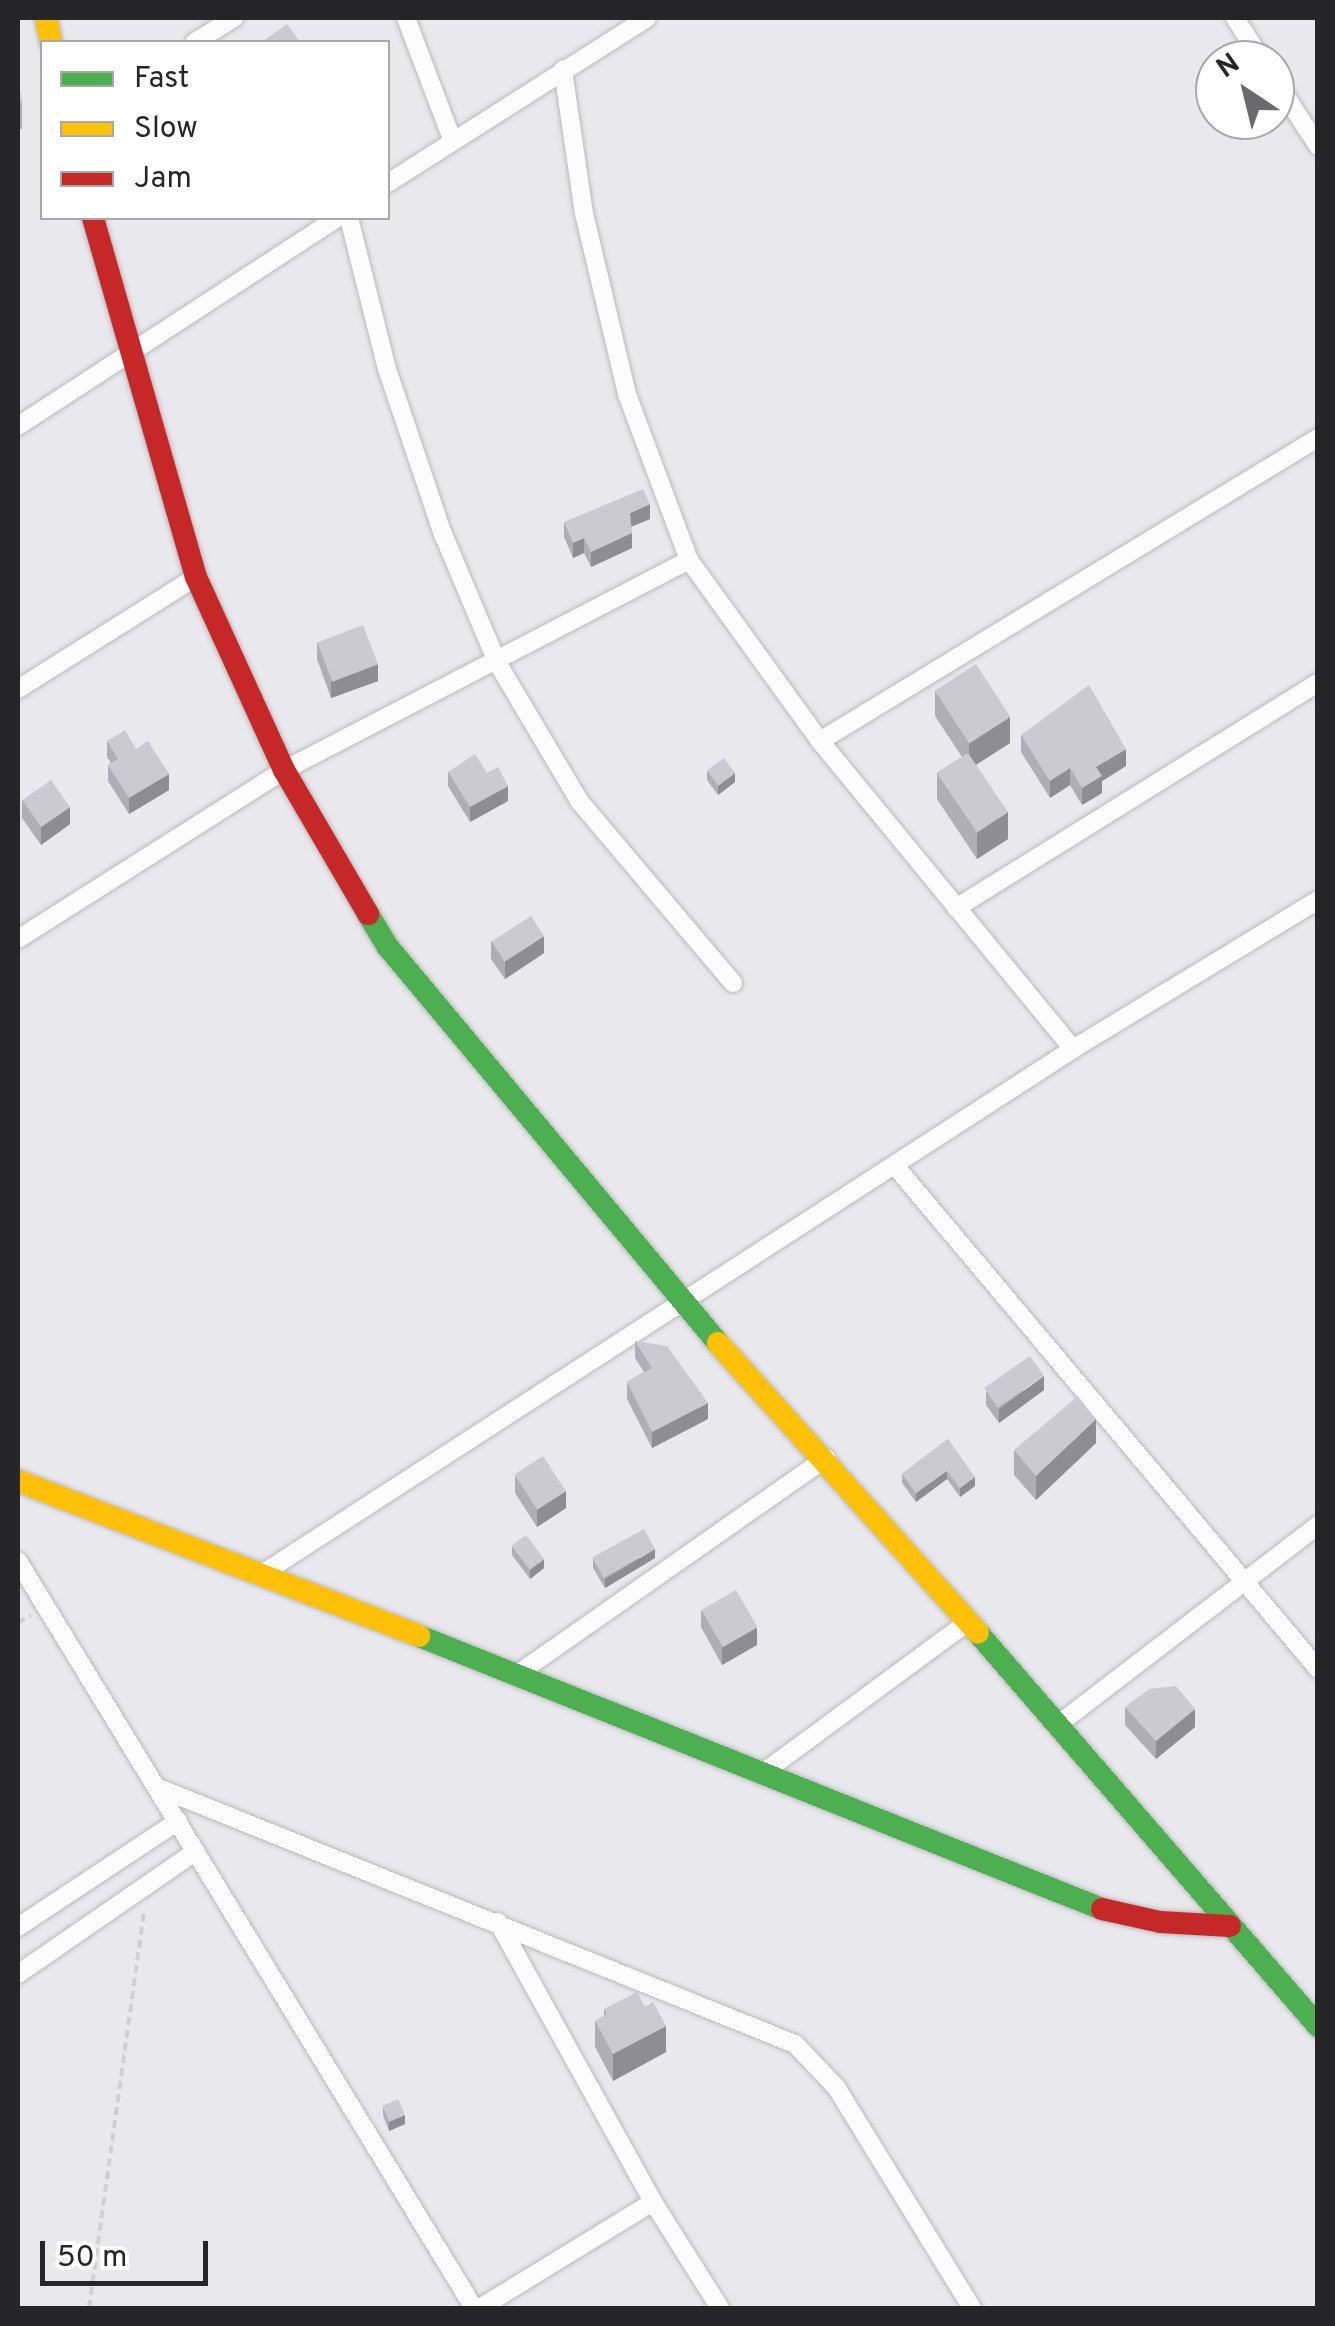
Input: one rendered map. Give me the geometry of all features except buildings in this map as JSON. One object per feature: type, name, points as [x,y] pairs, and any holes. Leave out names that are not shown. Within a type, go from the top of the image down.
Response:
[{"type":"street","points":[[198,40],[234,18]]},
{"type":"street","points":[[406,18],[452,139]]},
{"type":"street","points":[[390,182],[647,18]]},
{"type":"street","points":[[1235,18],[1249,40]]},
{"type":"street","points":[[562,70],[584,214],[628,394],[689,560],[820,741],[1074,1050]]},
{"type":"street","points":[[1295,111],[1318,146]]},
{"type":"street","points":[[93,220],[196,577],[284,770],[388,947],[684,1306],[826,1458],[1318,2026]]},
{"type":"street","points":[[18,426],[334,220]]},
{"type":"street","points":[[350,220],[387,368],[443,534],[498,664],[580,802],[733,983]]},
{"type":"street","points":[[820,741],[1318,438]]},
{"type":"street","points":[[18,939],[284,770],[498,664],[689,560]]},
{"type":"street","points":[[18,689],[196,577]]},
{"type":"street","points":[[956,908],[1318,683]]},
{"type":"street","points":[[266,1572],[684,1306],[1074,1050],[1318,900]]},
{"type":"street","points":[[896,1167],[1238,1581],[1318,1669]]},
{"type":"street","points":[[520,1673],[826,1458]]},
{"type":"street","points":[[18,1481],[266,1572],[768,1770],[1094,1908],[1160,1922],[1230,1926]]},
{"type":"street","points":[[1058,1724],[1238,1581],[1318,1525]]},
{"type":"street","points":[[18,1561],[477,2308],[653,2202]]},
{"type":"street","points":[[768,1770],[968,1620]]},
{"type":"street","points":[[158,1788],[795,2044],[836,2087],[972,2308]]},
{"type":"street","points":[[18,1926],[178,1821]]},
{"type":"street","points":[[18,1974],[196,1851]]},
{"type":"street","points":[[498,1922],[653,2202],[720,2308]]},
{"type":"path","points":[[81,2308],[88,2307],[138,1993],[145,1887]]},
{"type":"traffic: fast","points":[[368,914],[388,947],[718,1343]]},
{"type":"traffic: fast","points":[[978,1633],[1318,2026]]},
{"type":"traffic: fast","points":[[419,1636],[1102,1909]]},
{"type":"traffic: slow","points":[[46,18],[51,40]]},
{"type":"traffic: slow","points":[[718,1343],[978,1633]]},
{"type":"traffic: slow","points":[[18,1481],[419,1636]]},
{"type":"traffic: jam","points":[[94,220],[196,577],[284,770],[368,914]]},
{"type":"traffic: jam","points":[[1102,1909],[1160,1922],[1230,1926]]}]
